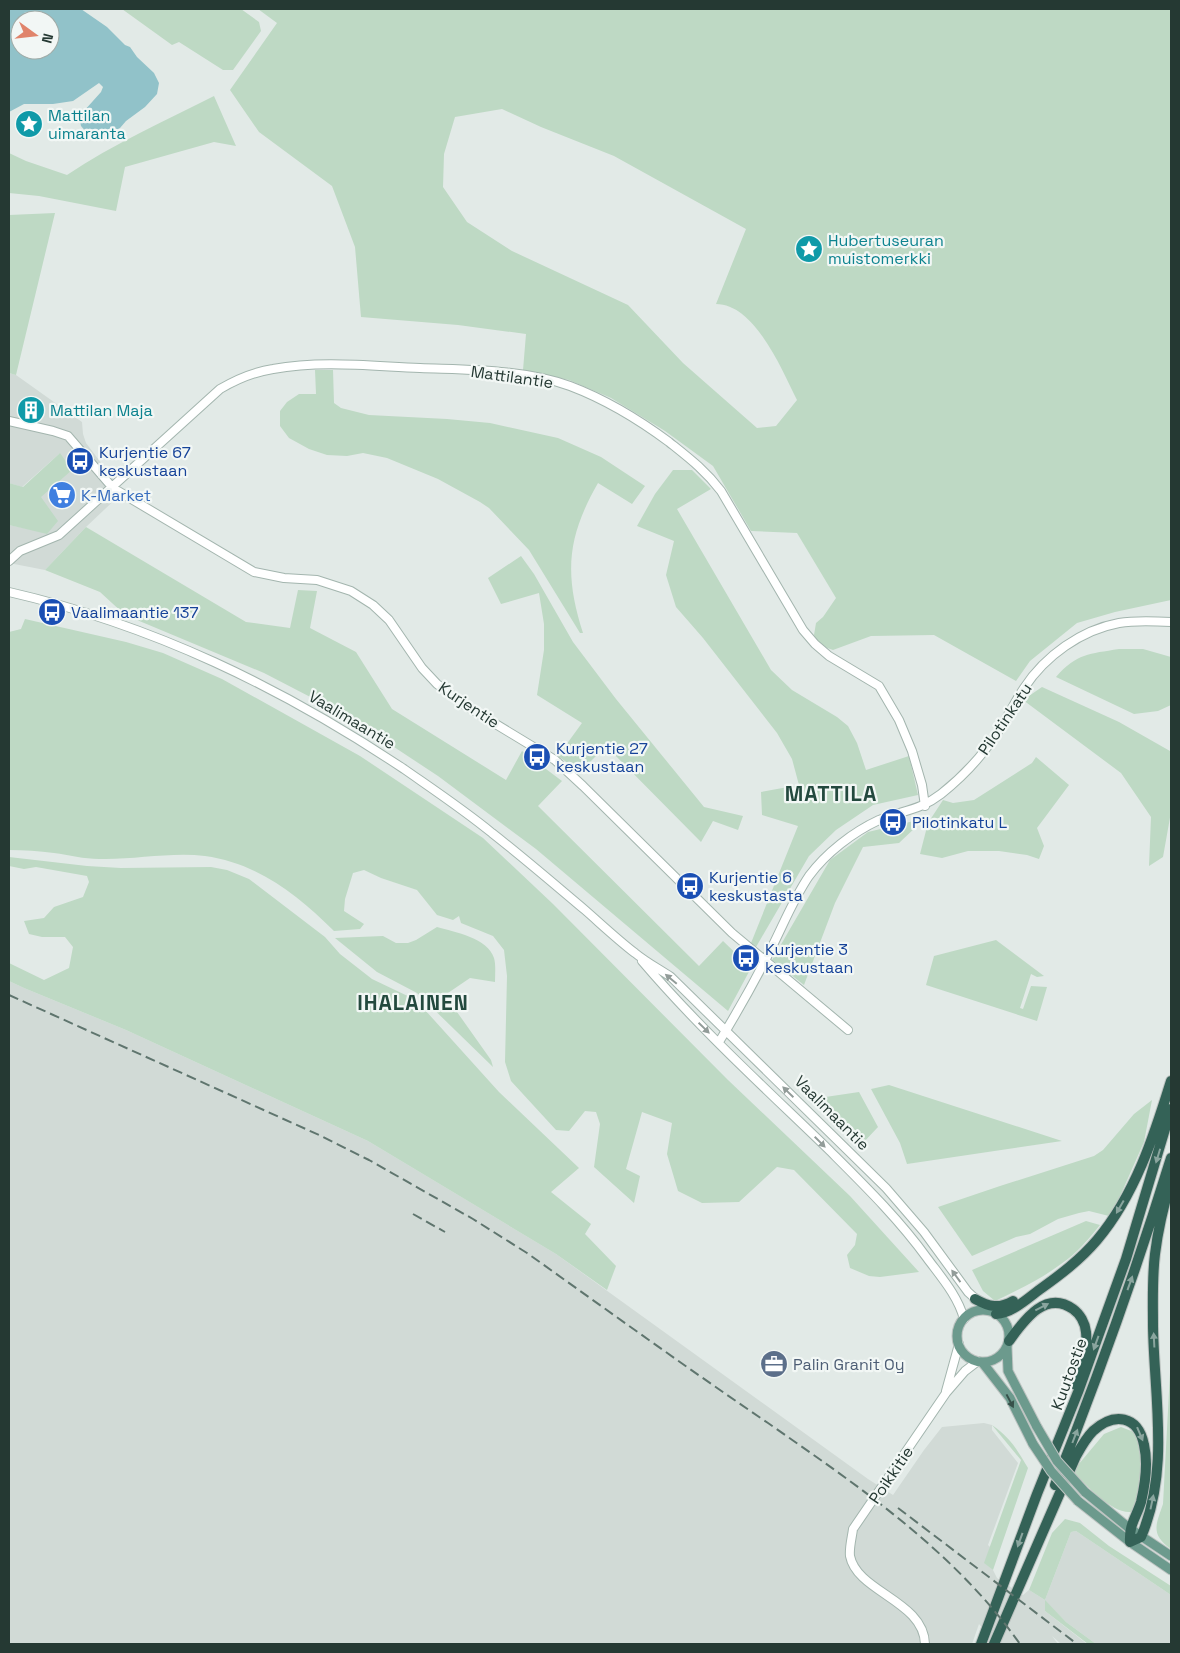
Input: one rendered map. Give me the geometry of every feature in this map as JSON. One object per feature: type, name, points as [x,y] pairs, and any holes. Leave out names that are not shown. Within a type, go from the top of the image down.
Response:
[{"type":"highway","points":[[993,1313],[1010,1310],[1068,1270],[1089,1250],[1110,1224],[1133,1183],[1159,1121],[1171,1081]]},
{"type":"highway","name":"Kuutostie","points":[[982,1644],[1037,1494],[1075,1400],[1126,1259],[1171,1109]]},
{"type":"highway","name":"Kuutostie","points":[[993,1644],[1097,1375],[1135,1270],[1171,1158]]},
{"type":"highway","points":[[993,1644],[1076,1456],[1092,1432],[1114,1419],[1125,1419],[1134,1424],[1142,1435],[1145,1446],[1146,1460],[1141,1501],[1129,1528],[1130,1542],[1141,1537],[1150,1512],[1157,1472],[1158,1432],[1154,1328],[1155,1256],[1159,1228],[1171,1180]]},
{"type":"highway","points":[[975,1299],[989,1306],[1008,1304],[1050,1278],[1089,1250]]},
{"type":"highway","points":[[1008,1344],[1029,1316],[1041,1306],[1050,1303],[1064,1304],[1072,1308],[1080,1316],[1085,1326],[1086,1345],[1037,1494]]},
{"type":"main road","points":[[1171,1556],[1141,1537],[1085,1492],[1057,1461],[1008,1371],[1009,1334],[1007,1326],[993,1313],[979,1311],[970,1314],[964,1319],[959,1329],[959,1344],[966,1355],[980,1362],[1010,1398],[1032,1444],[1050,1471],[1078,1501],[1130,1542],[1171,1570]]},
{"type":"main road","points":[[980,1362],[998,1357],[1008,1344]]},
{"type":"street","name":"Mattilantie","points":[[9,561],[20,551],[59,536],[220,389],[252,373],[296,366],[346,365],[504,373],[539,378],[568,385],[615,405],[644,424],[708,474],[721,491],[803,630],[815,644],[830,656],[879,686],[900,720],[912,751],[922,785],[925,806]]},
{"type":"street","name":"Kurjentie","points":[[9,421],[68,436],[112,487],[254,572],[284,578],[317,580],[351,591],[373,605],[389,620],[406,642],[422,668],[437,684],[466,706],[555,760],[710,912],[848,1030]]},
{"type":"street","name":"Vaalimaantie","points":[[9,592],[105,619],[186,648],[260,683],[354,736],[452,802],[492,832],[636,954],[670,977],[886,1188],[924,1232],[968,1292],[993,1313]]},
{"type":"street","name":"Pilotinkatu","points":[[720,1042],[809,876],[830,854],[856,833],[880,820],[925,806],[960,778],[981,756],[1002,727],[1025,687],[1040,668],[1063,647],[1096,630],[1117,624],[1138,621],[1171,622]]},
{"type":"street","name":"Vaalimaantie","points":[[636,954],[662,984],[876,1197],[914,1240],[940,1276],[960,1306],[964,1319]]},
{"type":"street","name":"Poikkitie","points":[[946,1393],[959,1344]]},
{"type":"street","name":"Poikkitie","points":[[925,1644],[925,1637],[915,1619],[860,1574],[852,1562],[850,1554],[853,1529],[946,1393],[965,1371],[980,1362]]},
{"type":"shaded area","points":[[9,373],[16,375],[82,422],[86,443],[123,492],[45,570],[9,563],[9,525],[47,533],[40,497],[60,453],[22,487],[9,483]]},
{"type":"shaded area","points":[[9,981],[126,1030],[368,1141],[556,1254],[868,1479],[893,1495],[942,1427],[984,1423],[992,1425],[992,1430],[1018,1463],[988,1545],[990,1547],[985,1563],[993,1570],[997,1578],[1023,1595],[1029,1590],[1045,1600],[1071,1532],[1076,1531],[1171,1595],[1171,1644],[1096,1644],[1066,1622],[1045,1601],[1045,1611],[1087,1644],[1061,1644],[1052,1636],[1058,1644],[995,1644],[979,1624],[972,1644],[9,1644]]},
{"type":"green space","points":[[122,9],[241,9],[259,22],[261,31],[233,70],[223,70],[179,42],[172,45]]},
{"type":"green space","points":[[258,9],[1171,9],[1171,600],[1115,612],[1077,623],[1030,661],[1016,681],[934,635],[871,636],[833,650],[819,645],[814,635],[816,623],[823,617],[836,598],[797,533],[751,531],[713,466],[665,431],[611,398],[569,380],[523,370],[526,334],[458,325],[361,317],[355,247],[332,186],[259,132],[230,90],[277,23]],"holes":[[[502,109],[541,127],[614,156],[746,229],[716,304],[730,307],[755,326],[784,372],[797,400],[776,426],[757,428],[683,363],[628,305],[512,251],[467,222],[443,187],[444,154],[455,117]]]},
{"type":"green space","points":[[214,96],[236,146],[214,142],[125,167],[116,211],[39,196],[9,193],[9,153],[67,175],[121,143]]},
{"type":"green space","points":[[55,213],[16,375],[9,373],[9,215]]},
{"type":"green space","points":[[315,370],[333,370],[334,403],[341,408],[369,415],[490,423],[558,438],[601,457],[645,486],[632,504],[598,483],[580,521],[572,556],[571,574],[577,612],[583,633],[580,633],[529,550],[489,508],[480,502],[438,479],[387,458],[363,453],[347,456],[327,455],[309,449],[289,438],[280,426],[280,411],[287,402],[299,394],[316,394]]},
{"type":"green space","points":[[60,453],[72,470],[41,497],[58,521],[47,534],[9,525],[9,483],[23,487]]},
{"type":"green space","points":[[673,470],[692,470],[711,489],[677,509],[771,670],[792,690],[837,717],[848,726],[857,743],[866,770],[909,756],[918,795],[873,805],[836,830],[809,856],[756,947],[751,943],[798,826],[762,815],[761,792],[799,785],[792,759],[777,733],[703,638],[676,607],[666,575],[674,541],[637,526],[655,494]]},
{"type":"green space","points":[[86,527],[246,622],[290,628],[298,590],[317,591],[310,628],[356,652],[392,709],[506,780],[522,751],[562,781],[538,806],[699,966],[723,941],[751,968],[728,1011],[536,849],[438,776],[347,716],[264,673],[125,615],[100,592],[45,570]]},
{"type":"green space","points":[[521,556],[534,574],[573,642],[616,699],[704,807],[743,816],[738,830],[713,821],[701,842],[606,746],[580,772],[558,756],[582,723],[537,695],[544,650],[544,624],[539,593],[501,604],[488,578]]},
{"type":"green space","points":[[25,619],[126,642],[163,653],[222,679],[360,756],[483,838],[553,904],[728,1080],[850,1196],[919,1272],[880,1277],[869,1276],[850,1268],[847,1255],[855,1245],[857,1234],[794,1170],[777,1167],[739,1202],[702,1203],[678,1191],[667,1154],[672,1123],[642,1112],[626,1169],[640,1176],[634,1203],[594,1167],[600,1124],[596,1112],[585,1111],[569,1131],[556,1130],[511,1081],[505,1062],[507,976],[504,950],[493,936],[461,923],[459,916],[453,920],[437,915],[417,890],[364,870],[353,873],[345,899],[344,911],[364,924],[360,929],[334,931],[306,905],[276,883],[259,873],[224,860],[192,855],[93,859],[26,850],[9,850],[9,632],[21,629]]},
{"type":"green space","points":[[1119,649],[1143,649],[1171,657],[1171,705],[1158,711],[1134,714],[1056,677],[1070,663],[1077,659],[1091,654]]},
{"type":"green space","points":[[1042,687],[1119,722],[1170,751],[1171,812],[1163,857],[1149,866],[1151,817],[1121,773],[1023,700]]},
{"type":"green space","points":[[1036,757],[1069,785],[1037,828],[1044,846],[1039,859],[1027,855],[999,851],[968,851],[942,858],[920,854],[928,823],[943,800],[953,803],[974,800],[1032,763]]},
{"type":"green space","points":[[918,820],[917,826],[899,843],[863,847],[835,903],[804,985],[772,960],[830,860],[868,832]]},
{"type":"green space","points":[[9,857],[121,868],[211,867],[227,870],[249,879],[325,937],[340,954],[372,979],[416,1000],[499,1092],[579,1168],[551,1192],[591,1224],[585,1234],[616,1266],[607,1290],[556,1254],[368,1141],[126,1030],[9,981],[9,963],[44,980],[69,968],[73,947],[65,937],[42,937],[29,934],[24,921],[44,918],[54,907],[83,897],[89,882],[87,876],[36,867],[24,869],[9,866]]},
{"type":"green space","points":[[437,927],[478,941],[491,951],[494,958],[495,982],[470,978],[445,995],[491,1060],[493,1067],[417,993],[377,972],[335,938],[383,936],[396,943],[408,943]]},
{"type":"green space","points":[[996,940],[1044,976],[1037,977],[1031,974],[1020,1008],[1023,1009],[1031,986],[1047,987],[1037,1021],[926,985],[934,956]]},
{"type":"green space","points":[[889,1085],[1062,1141],[907,1164],[900,1143],[871,1089]]},
{"type":"green space","points":[[859,1092],[878,1127],[861,1145],[812,1099]]},
{"type":"green space","points":[[1152,1100],[1144,1142],[1113,1212],[1109,1216],[1089,1211],[1058,1219],[1030,1234],[1016,1237],[972,1256],[938,1207],[1094,1156],[1103,1150],[1134,1114]]},
{"type":"green space","points":[[1086,1221],[1100,1225],[1087,1241],[1067,1260],[1029,1284],[995,1301],[983,1291],[972,1270]]},
{"type":"green space","points":[[1171,1354],[1171,1549],[1160,1539],[1156,1529],[1163,1504]]},
{"type":"green space","points":[[992,1425],[1009,1440],[1028,1468],[993,1570],[984,1563],[1021,1460]]},
{"type":"green space","points":[[1121,1427],[1139,1434],[1142,1464],[1141,1485],[1136,1504],[1131,1512],[1116,1508],[1107,1503],[1073,1471],[1104,1434]]},
{"type":"green space","points":[[1065,1519],[1080,1523],[1109,1546],[1171,1586],[1171,1595],[1076,1531],[1071,1532],[1045,1600],[1029,1590],[1052,1533]]},
{"type":"green space","points":[[1045,1600],[1066,1622],[1096,1644],[1088,1644],[1045,1611]]},
{"type":"water","points":[[9,9],[81,9],[107,27],[125,45],[130,47],[137,57],[154,73],[159,83],[157,94],[145,107],[126,121],[120,128],[105,135],[95,136],[87,133],[81,126],[80,121],[84,111],[101,92],[103,87],[99,83],[73,101],[53,104],[24,104],[9,112]]},
{"type":"railway","points":[[9,995],[319,1135],[369,1160],[473,1219],[527,1253],[837,1472],[904,1523],[966,1579],[994,1610],[1020,1644]]},
{"type":"railway","points":[[413,1214],[445,1232]]},
{"type":"railway","points":[[898,1508],[1077,1644]]},
{"type":"place","name":"Mattilan uimaranta","points":[[29,124]]},
{"type":"place","name":"Hubertuseuran muistomerkki","points":[[809,249]]},
{"type":"place","name":"Mattilan Maja","points":[[31,410]]},
{"type":"place","name":"Kurjentie 67 keskustaan","points":[[80,461]]},
{"type":"place","name":"K-Market","points":[[62,495]]},
{"type":"place","name":"Vaalimaantie 137","points":[[52,612]]},
{"type":"place","name":"Kurjentie 27 keskustaan","points":[[537,757]]},
{"type":"place","name":"Pilotinkatu L","points":[[893,822]]},
{"type":"place","name":"Kurjentie 6 keskustasta","points":[[690,886]]},
{"type":"place","name":"Kurjentie 3 keskustaan","points":[[746,958]]},
{"type":"place","name":"Palin Granit Oy","points":[[774,1364]]},
{"type":"district","name":"MATTILA","points":[[831,793]]},
{"type":"district","name":"IHALAINEN","points":[[413,1002]]}]
